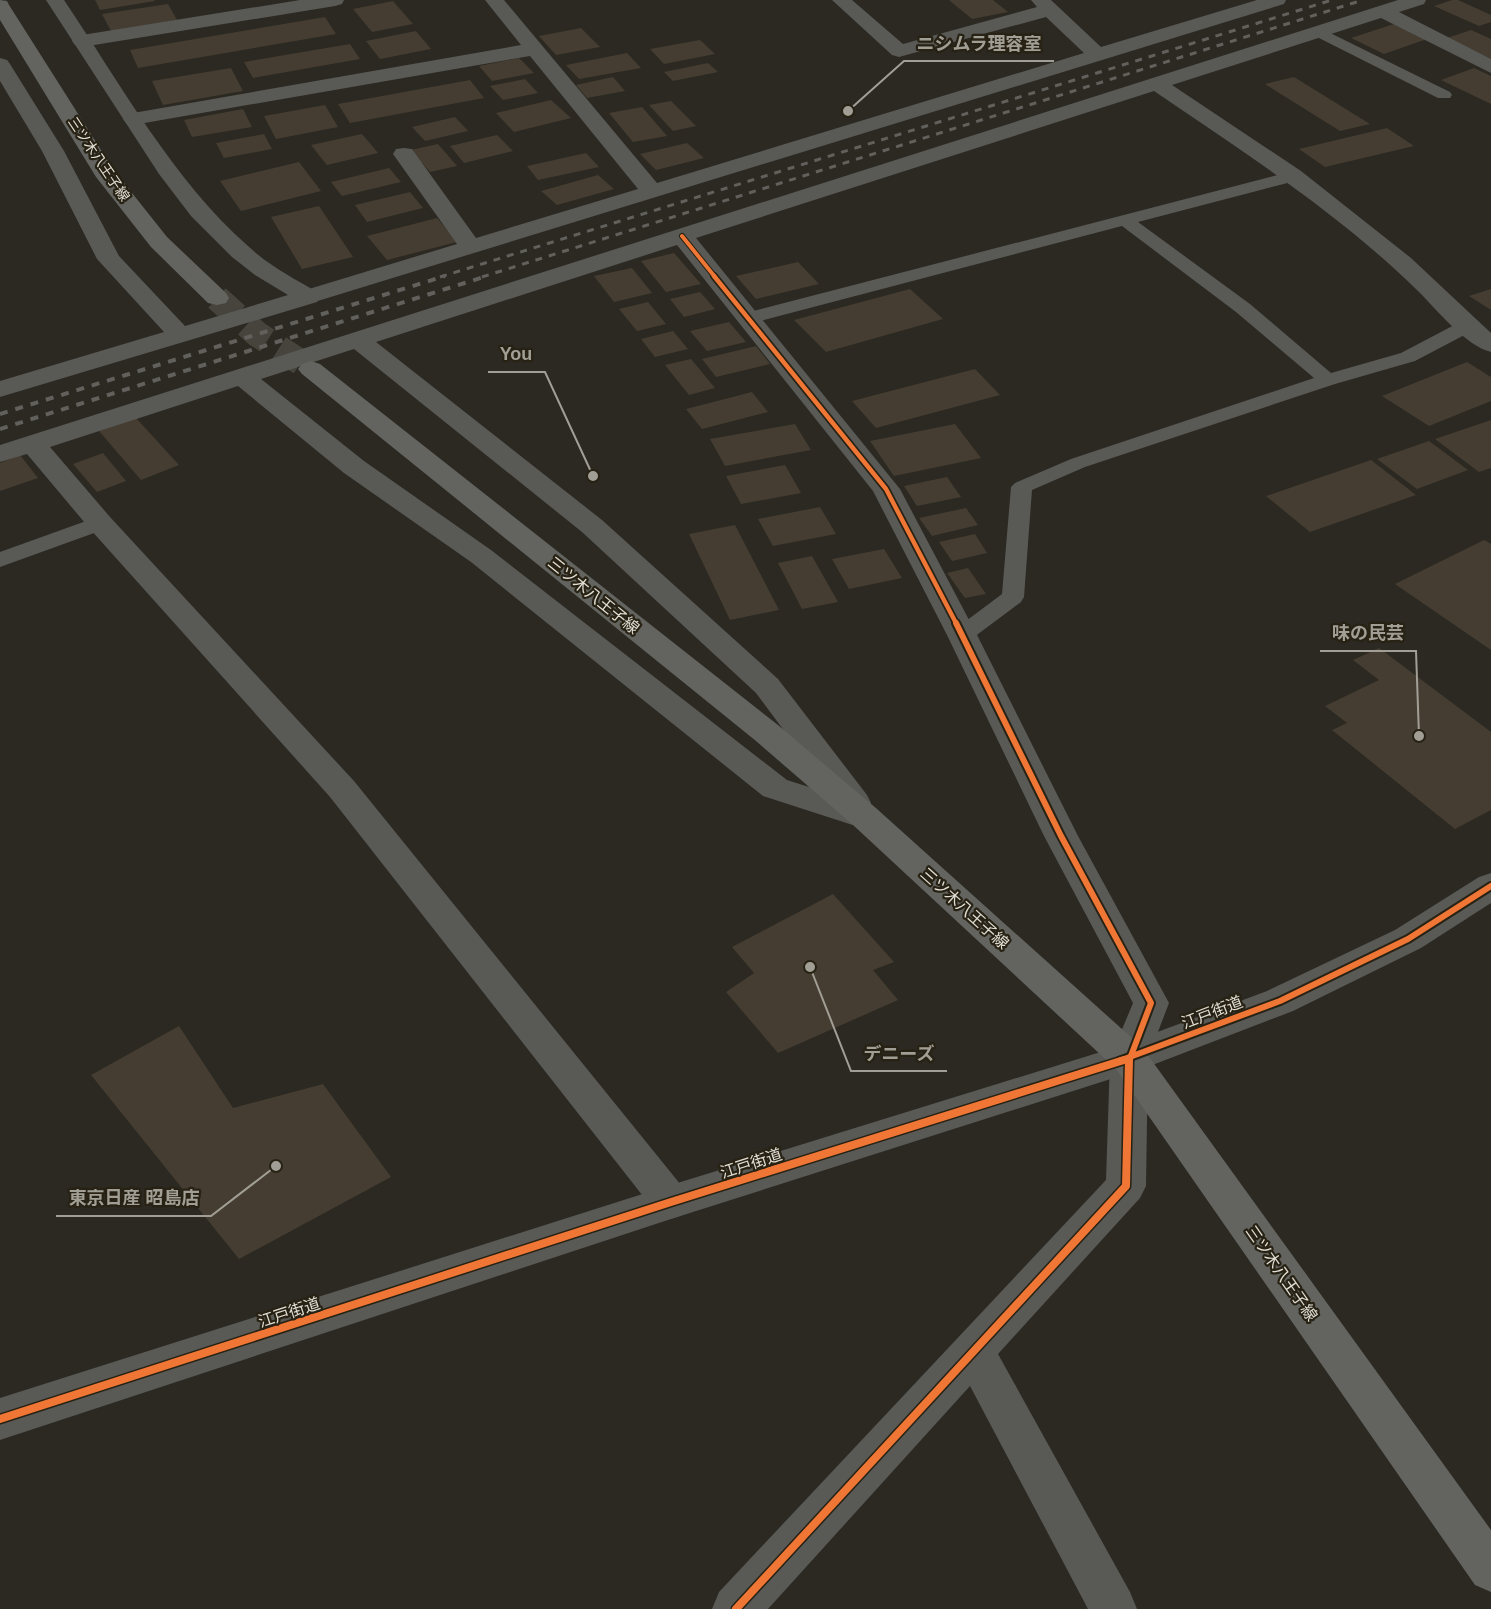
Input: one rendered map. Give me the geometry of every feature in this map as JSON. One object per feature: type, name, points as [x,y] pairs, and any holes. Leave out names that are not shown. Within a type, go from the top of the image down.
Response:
[{"type":"main road","name":"三ツ木八王子線","points":[[0,5],[104,172],[159,242],[217,298]]},
{"type":"main road","name":"三ツ木八王子線","points":[[311,369],[767,733],[865,817],[1129,1058],[1491,1569]]},
{"type":"street","points":[[55,0],[170,174],[221,234],[263,270],[308,297]]},
{"type":"street","points":[[82,41],[335,0]]},
{"type":"street","points":[[494,0],[652,191]]},
{"type":"street","points":[[841,0],[899,51],[1044,5],[1098,55]]},
{"type":"street","points":[[0,389],[1277,0]]},
{"type":"street","points":[[0,454],[1417,0]]},
{"type":"street","points":[[1383,11],[1491,67]]},
{"type":"street","points":[[133,119],[534,49]]},
{"type":"street","points":[[0,64],[53,151],[110,259],[179,334]]},
{"type":"street","points":[[1156,83],[1293,176],[1403,263],[1467,326],[1491,345]]},
{"type":"street","points":[[404,154],[471,247]]},
{"type":"street","points":[[682,236],[886,489],[962,635],[1061,836],[1151,1004],[1129,1058],[1126,1186],[736,1609]]},
{"type":"street","points":[[358,340],[592,526],[767,686],[865,817]]},
{"type":"street","points":[[242,376],[354,467],[482,556],[775,788],[865,817]]},
{"type":"street","points":[[32,443],[100,523],[342,789],[671,1202]]},
{"type":"street","name":"江戸街道","points":[[0,1419],[671,1202],[1129,1058],[1280,1001],[1408,939],[1491,886]]},
{"type":"street","points":[[974,1351],[1113,1609]]},
{"type":"lane","points":[[1318,32],[1444,95]]},
{"type":"lane","points":[[749,318],[1293,176]]},
{"type":"lane","points":[[1126,221],[1243,308],[1329,380]]},
{"type":"lane","points":[[962,635],[1013,597],[1022,487],[1078,463],[1329,380],[1408,357],[1467,326]]},
{"type":"lane","points":[[0,560],[100,523]]},
{"type":"building","points":[[95,0],[154,0],[155,1],[100,10]]},
{"type":"building","points":[[949,0],[993,0],[1008,12],[972,19]]},
{"type":"building","points":[[1458,0],[1491,15],[1491,22],[1479,26],[1434,6]]},
{"type":"building","points":[[393,1],[413,24],[372,32],[353,9]]},
{"type":"building","points":[[168,4],[177,20],[111,31],[102,14]]},
{"type":"building","points":[[325,17],[336,34],[138,68],[130,50]]},
{"type":"building","points":[[1394,24],[1427,39],[1384,54],[1351,38]]},
{"type":"building","points":[[581,28],[600,47],[556,55],[539,36]]},
{"type":"building","points":[[1471,30],[1491,39],[1491,59],[1447,38]]},
{"type":"building","points":[[416,31],[431,49],[380,59],[366,41]]},
{"type":"building","points":[[700,40],[715,54],[664,64],[650,49]]},
{"type":"building","points":[[350,44],[360,59],[253,78],[244,62]]},
{"type":"building","points":[[627,53],[641,68],[579,79],[566,65]]},
{"type":"building","points":[[519,58],[534,73],[492,81],[479,66]]},
{"type":"building","points":[[708,63],[718,72],[673,81],[664,72]]},
{"type":"building","points":[[231,68],[243,91],[163,105],[152,81]]},
{"type":"building","points":[[1474,68],[1491,76],[1491,104],[1441,80]]},
{"type":"building","points":[[613,77],[625,91],[587,98],[576,85]]},
{"type":"building","points":[[1294,77],[1370,124],[1340,131],[1265,84]]},
{"type":"building","points":[[525,79],[538,93],[503,100],[490,86]]},
{"type":"building","points":[[470,80],[484,98],[350,123],[338,104]]},
{"type":"building","points":[[551,100],[571,118],[514,132],[496,113]]},
{"type":"building","points":[[671,101],[696,126],[673,131],[649,105]]},
{"type":"building","points":[[325,105],[338,127],[276,139],[264,116]]},
{"type":"building","points":[[642,107],[667,136],[633,142],[609,113]]},
{"type":"building","points":[[243,109],[252,127],[192,137],[184,120]]},
{"type":"building","points":[[455,117],[468,131],[425,141],[412,127]]},
{"type":"building","points":[[1387,128],[1414,146],[1325,167],[1299,149]]},
{"type":"building","points":[[264,134],[272,149],[224,158],[216,143]]},
{"type":"building","points":[[362,134],[378,153],[327,165],[311,145]]},
{"type":"building","points":[[497,135],[513,151],[464,163],[450,146]]},
{"type":"building","points":[[687,143],[704,158],[656,170],[640,154]]},
{"type":"building","points":[[438,144],[457,166],[430,172],[411,150]]},
{"type":"building","points":[[586,153],[599,167],[538,180],[527,166]]},
{"type":"building","points":[[299,162],[321,191],[241,211],[220,181]]},
{"type":"building","points":[[389,168],[401,182],[342,196],[331,182]]},
{"type":"building","points":[[598,175],[614,189],[557,205],[541,191]]},
{"type":"building","points":[[410,192],[423,208],[367,222],[355,205]]},
{"type":"building","points":[[319,206],[353,257],[302,269],[271,217]]},
{"type":"building","points":[[437,218],[457,242],[387,260],[367,236]]},
{"type":"building","points":[[674,253],[701,284],[666,292],[641,261]]},
{"type":"building","points":[[798,262],[819,284],[756,299],[736,276]]},
{"type":"building","points":[[632,268],[652,293],[614,302],[594,276]]},
{"type":"building","points":[[910,289],[943,319],[826,352],[794,320]]},
{"type":"building","points":[[1491,289],[1491,310],[1469,296]]},
{"type":"building","points":[[700,292],[715,309],[684,317],[670,299]]},
{"type":"building","points":[[648,302],[666,324],[637,331],[619,309]]},
{"type":"building","points":[[729,322],[746,342],[707,351],[690,331]]},
{"type":"building","points":[[673,331],[688,349],[655,357],[641,339]]},
{"type":"building","points":[[756,346],[770,364],[716,377],[702,359]]},
{"type":"building","points":[[691,359],[715,388],[689,395],[665,365]]},
{"type":"building","points":[[1467,362],[1491,377],[1491,401],[1429,426],[1382,396]]},
{"type":"building","points":[[975,369],[1000,395],[876,428],[852,401]]},
{"type":"building","points":[[752,392],[768,412],[702,429],[686,409]]},
{"type":"building","points":[[136,418],[179,465],[141,480],[99,431]]},
{"type":"building","points":[[1491,420],[1491,468],[1479,472],[1435,439]]},
{"type":"building","points":[[795,424],[811,450],[725,466],[710,439]]},
{"type":"building","points":[[955,424],[981,458],[894,476],[870,441]]},
{"type":"building","points":[[1429,441],[1468,470],[1417,489],[1377,459]]},
{"type":"building","points":[[103,453],[126,481],[97,492],[73,464]]},
{"type":"building","points":[[20,455],[38,478],[0,491],[0,463]]},
{"type":"building","points":[[1371,460],[1416,495],[1310,532],[1266,496]]},
{"type":"building","points":[[785,465],[801,493],[741,504],[726,476]]},
{"type":"building","points":[[947,477],[961,497],[917,506],[904,486]]},
{"type":"building","points":[[820,507],[836,534],[773,546],[758,519]]},
{"type":"building","points":[[966,508],[978,525],[932,536],[919,518]]},
{"type":"building","points":[[735,525],[779,610],[730,620],[689,534]]},
{"type":"building","points":[[975,534],[987,553],[952,561],[939,542]]},
{"type":"building","points":[[1484,540],[1491,544],[1491,650],[1395,584]]},
{"type":"building","points":[[884,549],[902,578],[849,589],[832,559]]},
{"type":"building","points":[[812,556],[838,602],[802,609],[778,563]]},
{"type":"building","points":[[968,568],[986,594],[965,598],[947,573]]},
{"type":"building","points":[[1379,648],[1491,732],[1491,810],[1455,829],[1332,730],[1347,723],[1325,706],[1379,680],[1353,660]]},
{"type":"building","points":[[833,894],[894,962],[873,970],[898,1000],[778,1053],[726,992],[754,973],[732,947]]},
{"type":"building","points":[[179,1026],[233,1108],[323,1084],[391,1177],[239,1259],[91,1075]]},
{"type":"tunnel","points":[[217,298],[257,334],[311,369]]},
{"type":"railway","points":[[440,277],[1332,0]]},
{"type":"railway","points":[[482,277],[1363,0]]},
{"type":"railway","points":[[0,414],[445,276]]},
{"type":"railway","points":[[0,429],[487,276]]},
{"type":"cycle path","points":[[682,236],[886,489],[962,635],[1061,836],[1151,1003],[1129,1058],[1126,1186],[736,1609]]},
{"type":"cycle path","points":[[0,1419],[671,1202],[1129,1058],[1280,1001],[1408,939],[1491,886]]},
{"type":"place","name":"ニシムラ理容室","points":[[848,111]]},
{"type":"place","name":"You","points":[[593,476]]},
{"type":"place","name":"味の民芸","points":[[1419,736]]},
{"type":"place","name":"デニーズ","points":[[810,967]]},
{"type":"place","name":"東京日産 昭島店","points":[[276,1166]]}]
